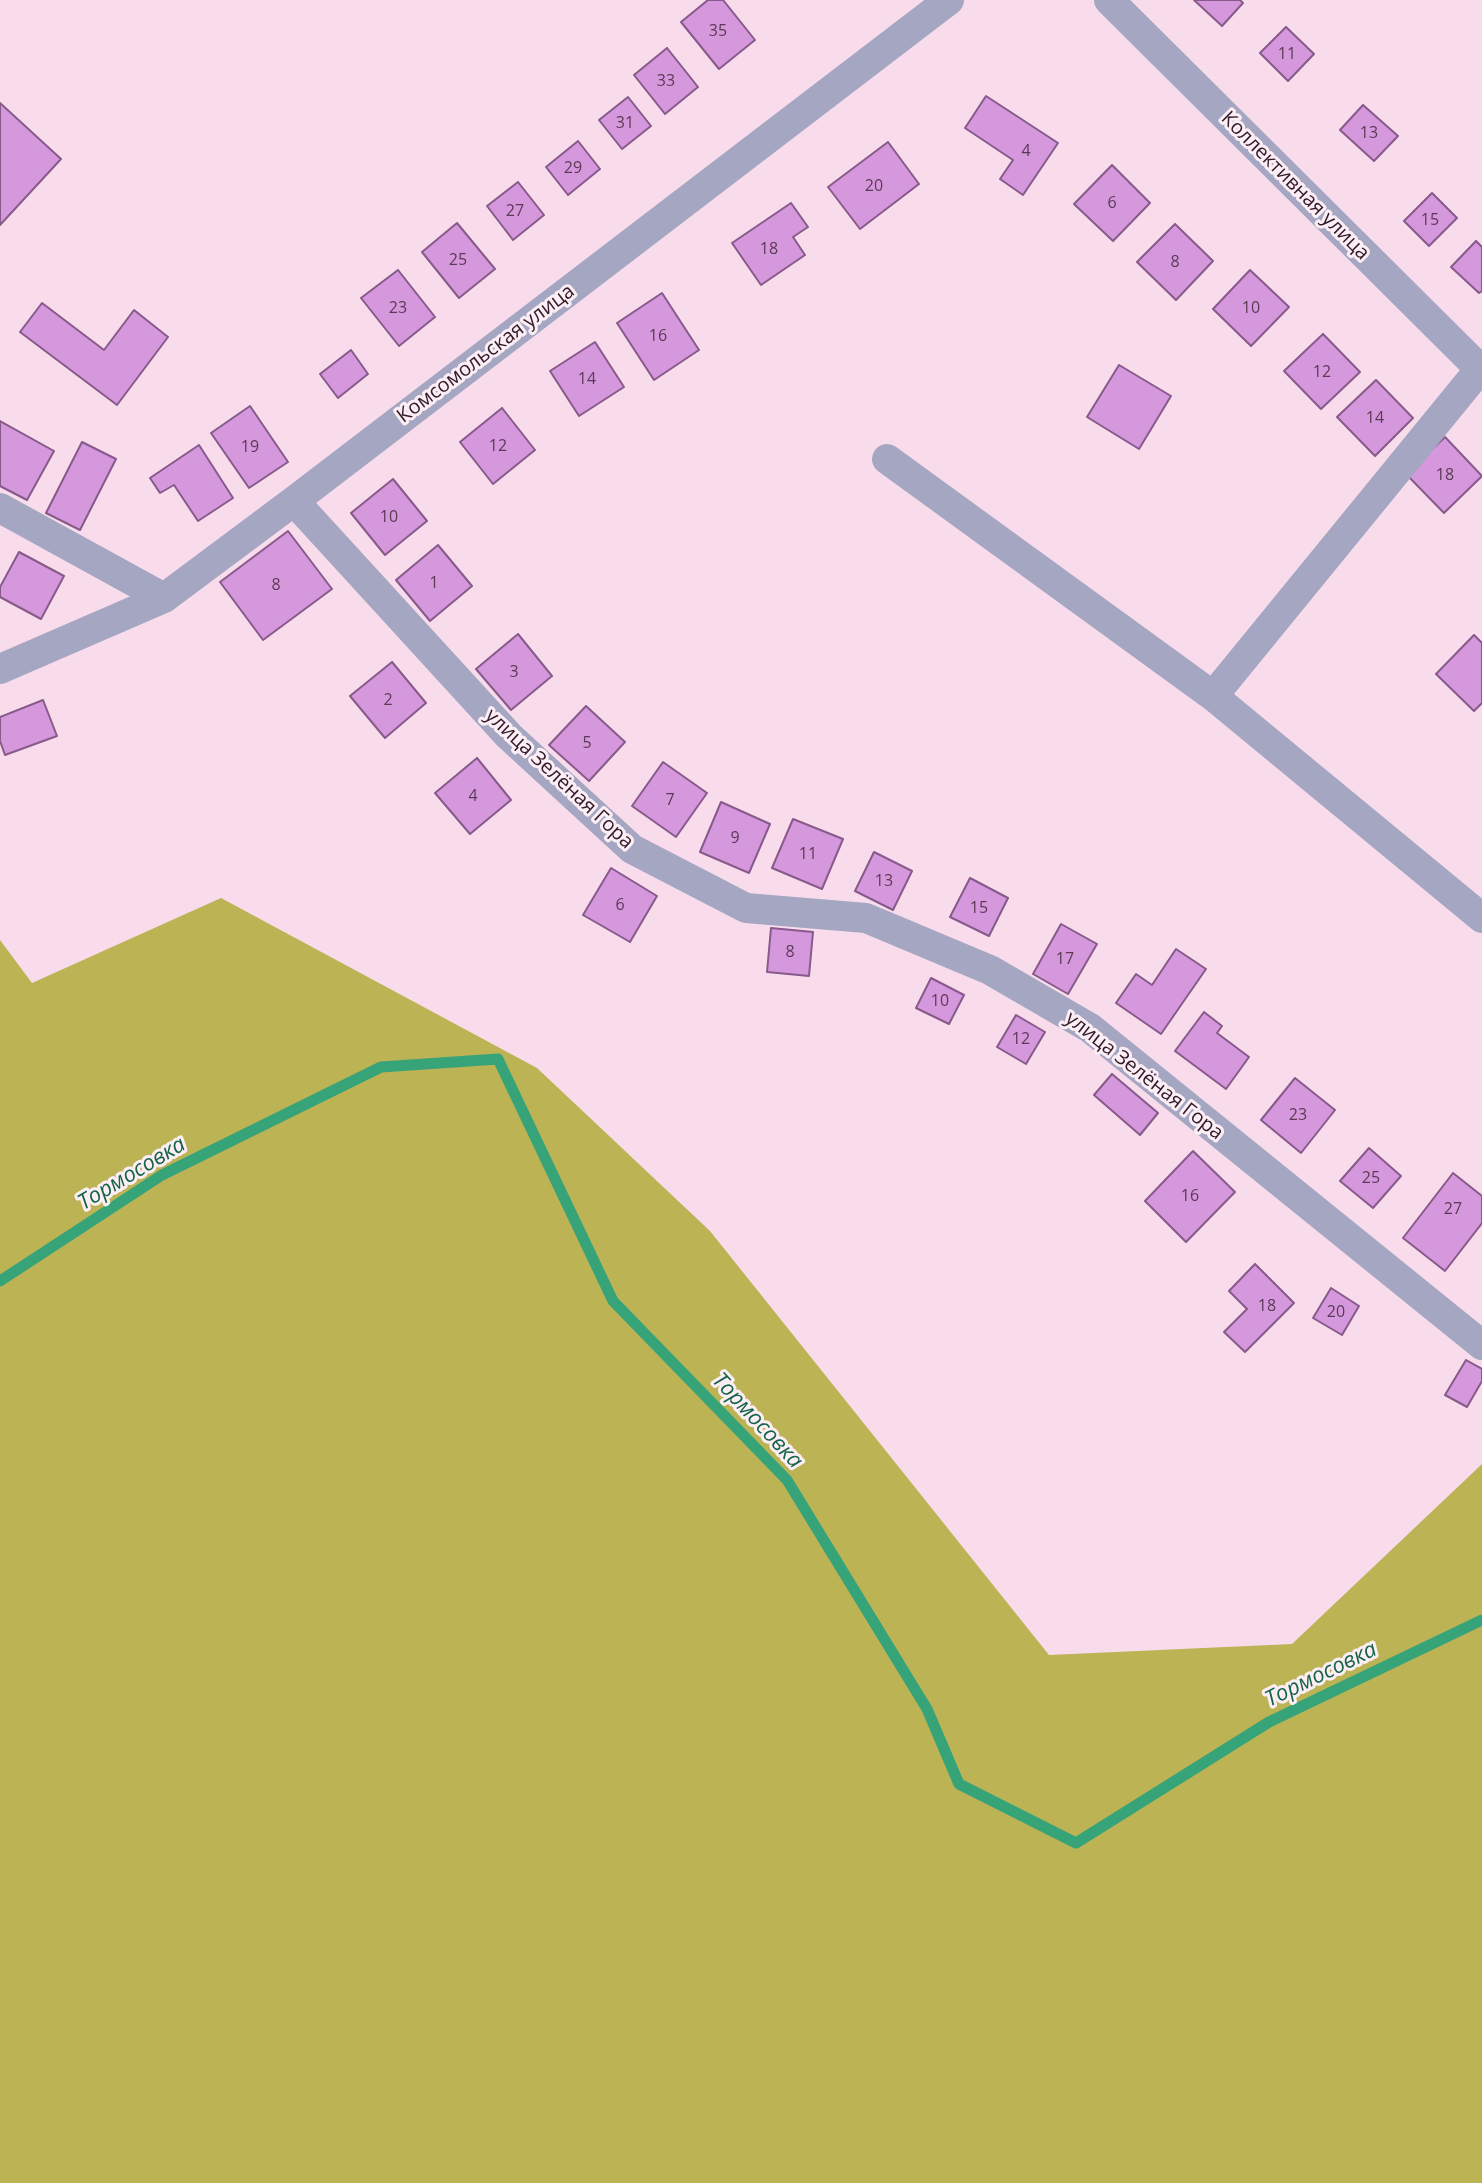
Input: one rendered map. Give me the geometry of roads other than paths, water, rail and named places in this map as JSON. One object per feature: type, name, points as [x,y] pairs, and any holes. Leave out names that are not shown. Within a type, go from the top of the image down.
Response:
[{"type":"street","name":"Комсомольская улица","points":[[0,669],[164,598],[949,0]]},
{"type":"street","name":"Коллективная улица","points":[[1109,0],[1481,370]]},
{"type":"street","points":[[1213,696],[1481,370]]},
{"type":"street","points":[[887,459],[1213,696],[1482,918]]},
{"type":"street","name":"улица Зелёная Гора","points":[[294,501],[509,736],[632,849],[746,908],[866,918],[990,970],[1090,1028],[1482,1345]]},
{"type":"street","points":[[0,508],[164,598]]},
{"type":"waterway","name":"Тормосовка","points":[[0,1281],[162,1175],[381,1067],[498,1059],[613,1301],[787,1480],[927,1709],[959,1784],[1076,1843],[1269,1722],[1482,1620]]}]
